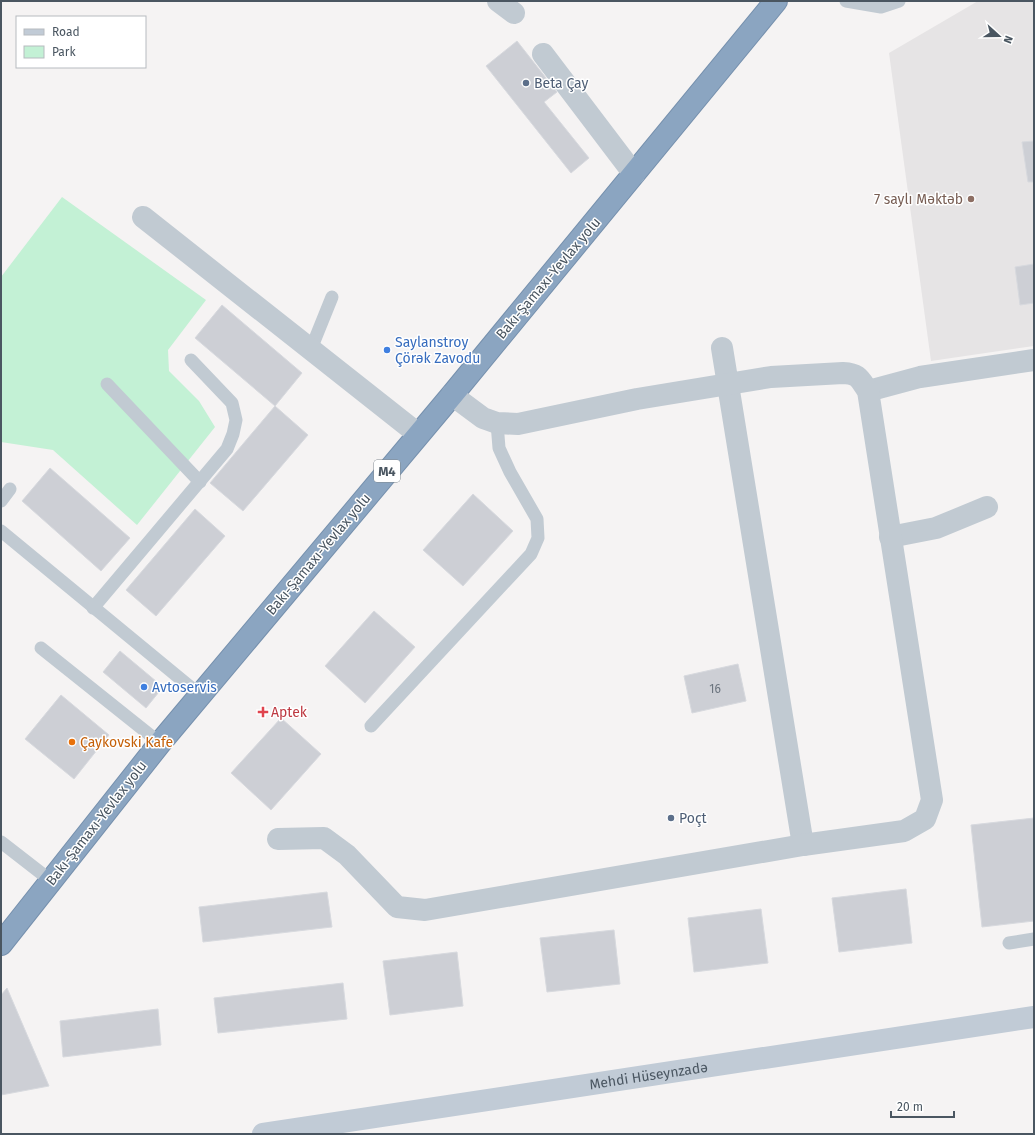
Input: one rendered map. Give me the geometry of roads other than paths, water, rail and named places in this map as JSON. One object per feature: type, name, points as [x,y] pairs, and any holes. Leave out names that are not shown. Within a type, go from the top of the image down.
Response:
[{"type":"highway","name":"Bakı-Şamaxı-Yevlax yolu","points":[[1,944],[50,880],[160,743],[452,395],[776,1]]},
{"type":"main road","name":"Mehdi Hüseynzadə","points":[[263,1134],[1034,1017]]},
{"type":"street","points":[[543,54],[634,174]]},
{"type":"street","points":[[143,217],[418,434]]},
{"type":"street","points":[[722,348],[803,845]]},
{"type":"street","points":[[868,391],[920,377],[1034,360]]},
{"type":"street","points":[[278,839],[324,838],[347,855],[397,907],[425,910],[803,845],[904,831],[926,819],[932,800],[868,391],[859,378],[853,374],[843,373],[771,377],[637,399],[518,424],[497,423],[483,418],[452,395]]},
{"type":"street","points":[[890,537],[936,528],[987,507]]},
{"type":"lane","points":[[846,1],[881,7],[899,1]]},
{"type":"lane","points":[[311,349],[332,297]]},
{"type":"lane","points":[[94,608],[227,449],[233,434],[236,420],[232,404],[191,360]]},
{"type":"lane","points":[[107,384],[200,482]]},
{"type":"lane","points":[[371,726],[531,554],[538,538],[537,519],[510,472],[499,448],[497,423]]},
{"type":"lane","points":[[1,501],[10,489]]},
{"type":"lane","points":[[1,531],[200,695]]},
{"type":"lane","points":[[41,648],[160,743]]},
{"type":"lane","points":[[1,842],[50,880]]},
{"type":"lane","points":[[1009,942],[1034,939]]},
{"type":"place","name":"Beta Çay","points":[[526,83]]},
{"type":"place","name":"7 saylı Məktəb","points":[[971,199]]},
{"type":"place","name":"Saylanstroy Çörək Zavodu","points":[[387,350]]},
{"type":"place","name":"Avtoservis","points":[[144,687]]},
{"type":"place","name":"Aptek","points":[[263,712]]},
{"type":"place","name":"Çaykovski Kafe","points":[[72,742]]},
{"type":"place","name":"Poçt","points":[[671,818]]}]
